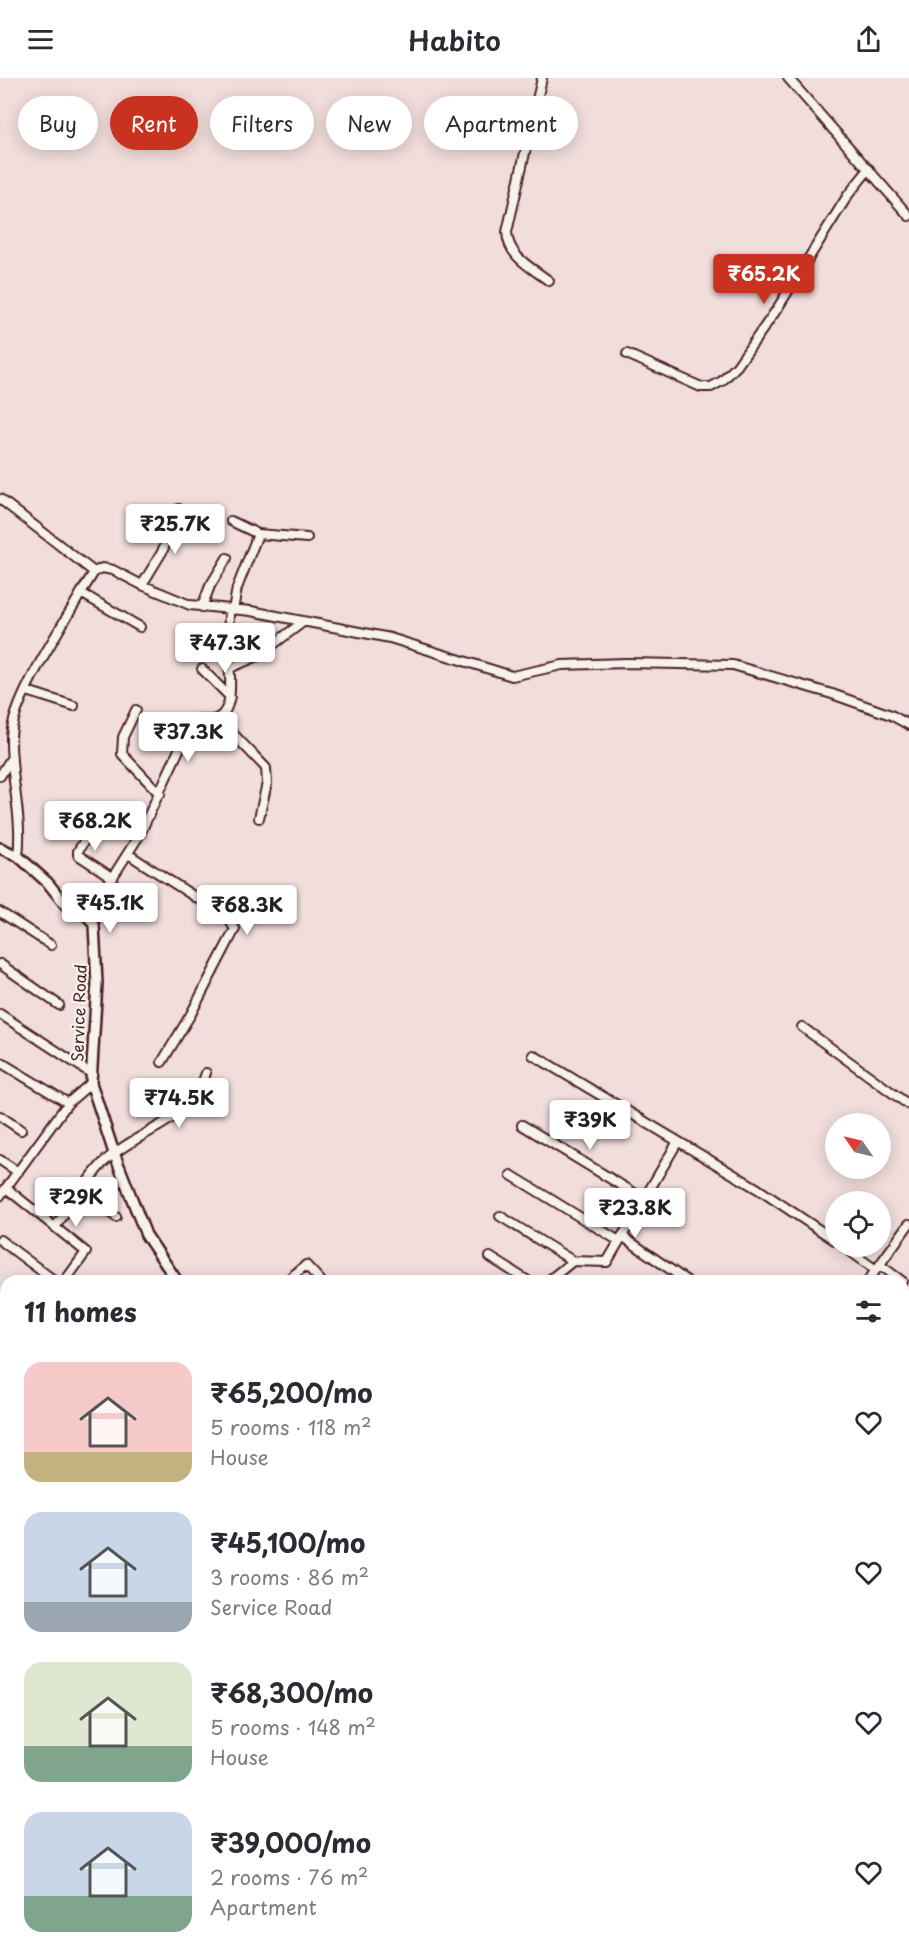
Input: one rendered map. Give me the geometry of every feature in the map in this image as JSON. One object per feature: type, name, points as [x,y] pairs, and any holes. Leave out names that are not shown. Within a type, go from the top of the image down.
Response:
[{"type":"street","points":[[542,78],[507,232],[510,247],[515,256],[549,281]]},
{"type":"street","points":[[788,78],[909,216]]},
{"type":"street","points":[[627,354],[701,387],[711,387],[723,381],[755,340],[848,195],[868,169]]},
{"type":"street","points":[[0,499],[94,572]]},
{"type":"street","points":[[142,585],[162,552],[179,509]]},
{"type":"street","points":[[231,521],[258,534],[307,538]]},
{"type":"street","points":[[0,848],[18,856],[48,883],[68,908],[88,916],[128,854],[160,794],[190,726],[199,719],[211,722],[219,719],[230,697],[232,667],[228,650],[231,610],[258,534]]},
{"type":"street","points":[[202,607],[210,585],[227,558]]},
{"type":"street","points":[[18,856],[21,833],[12,757],[13,721],[81,592],[94,572],[102,568],[113,570],[142,585],[202,607],[251,611],[339,630],[390,638],[512,675],[562,665],[733,664],[832,694],[891,715],[909,725]]},
{"type":"street","points":[[81,592],[140,627]]},
{"type":"street","points":[[232,667],[258,656],[303,622]]},
{"type":"street","points":[[202,669],[230,697]]},
{"type":"street","points":[[27,691],[74,706]]},
{"type":"street","points":[[136,711],[123,737],[122,754],[160,794]]},
{"type":"street","points":[[219,719],[266,768],[267,783],[259,818]]},
{"type":"street","points":[[0,776],[12,757]]},
{"type":"street","points":[[95,823],[78,851],[78,855],[112,878]]},
{"type":"street","points":[[128,854],[228,918],[234,926],[234,934],[162,1062]]},
{"type":"street","points":[[0,912],[51,945]]},
{"type":"street","name":"Service Road","points":[[88,916],[96,931],[97,983],[91,1079]]},
{"type":"street","points":[[0,964],[59,1005]]},
{"type":"street","points":[[0,1014],[91,1079],[114,1153],[146,1235],[173,1275]]},
{"type":"street","points":[[801,1028],[909,1105]]},
{"type":"street","points":[[533,1055],[677,1143],[758,1189],[825,1234]]},
{"type":"street","points":[[0,1062],[68,1103]]},
{"type":"street","points":[[55,1227],[81,1191],[114,1153],[183,1111],[196,1098],[206,1073]]},
{"type":"street","points":[[0,1196],[68,1103],[91,1079]]},
{"type":"street","points":[[0,1116],[21,1130]]},
{"type":"street","points":[[522,1125],[644,1199]]},
{"type":"street","points":[[500,1216],[573,1261],[607,1262],[677,1143]]},
{"type":"street","points":[[0,1160],[18,1172]]},
{"type":"street","points":[[511,1175],[678,1275]]},
{"type":"street","points":[[6,1188],[86,1252],[69,1275]]},
{"type":"street","points":[[81,1191],[116,1217]]},
{"type":"street","points":[[873,1275],[909,1224]]},
{"type":"street","points":[[0,1240],[47,1275]]},
{"type":"street","points":[[490,1257],[518,1275]]},
{"type":"street","points":[[860,1257],[891,1275]]},
{"type":"street","points":[[556,1275],[573,1261]]},
{"type":"street","points":[[294,1275],[306,1265],[315,1275]]}]
